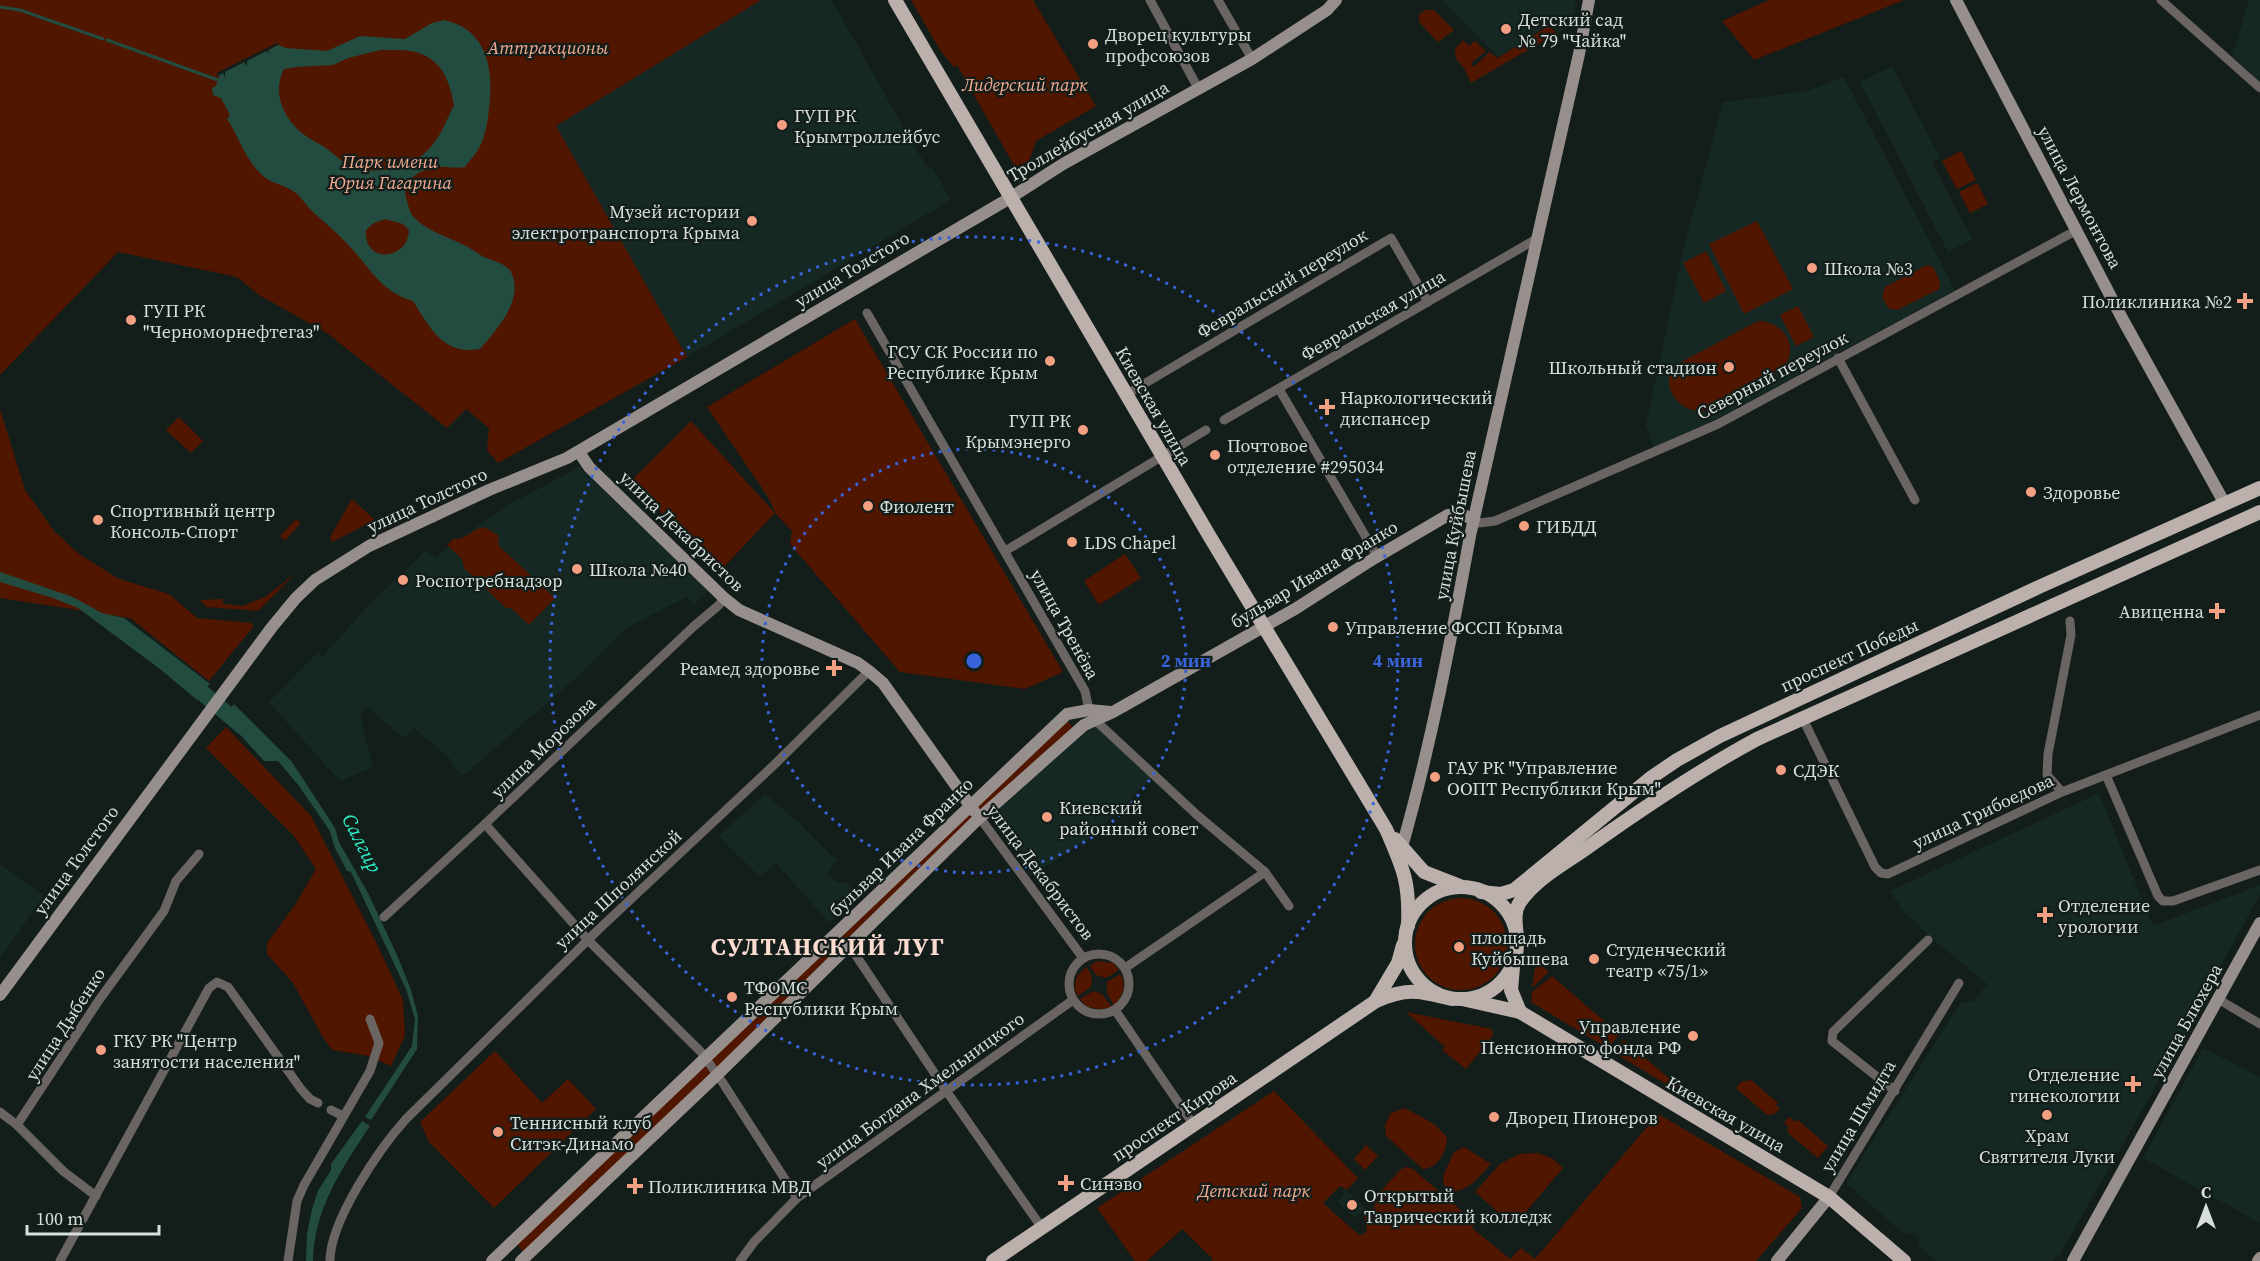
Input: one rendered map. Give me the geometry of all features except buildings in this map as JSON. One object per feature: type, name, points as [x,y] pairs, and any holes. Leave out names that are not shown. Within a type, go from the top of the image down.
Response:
[{"type":"main road","name":"Киевская улица","points":[[895,0],[1264,627],[1386,829],[1404,870],[1409,900],[1407,929]]},
{"type":"main road","name":"Троллейбусная улица","points":[[1010,198],[1063,164],[1252,58],[1327,10],[1336,0]]},
{"type":"main road","name":"улица Куйбышева","points":[[1402,847],[1420,780],[1457,611],[1474,519],[1579,54],[1589,0]]},
{"type":"main road","name":"улица Лермонтова","points":[[1956,0],[2123,320],[2225,504]]},
{"type":"main road","name":"улица Толстого","points":[[0,995],[233,677],[296,598],[322,576],[369,546],[489,490],[579,452],[1010,198]]},
{"type":"main road","name":"улица Декабристов","points":[[579,452],[589,467],[739,610],[858,663],[883,683],[980,818]]},
{"type":"main road","name":"проспект Победы","points":[[1474,890],[1501,894],[1514,890],[1653,777],[1677,760],[1720,736],[2009,601],[2260,488]]},
{"type":"main road","points":[[2225,504],[2235,523]]},
{"type":"main road","points":[[1520,1012],[1511,990],[1517,937],[1516,909],[1526,894],[1543,879],[1641,809],[1690,776],[1757,740],[2260,512]]},
{"type":"main road","name":"бульвар Ивана Франко","points":[[492,1261],[1067,714],[1092,715],[1113,712],[1264,627],[1377,556],[1452,513],[1474,519]]},
{"type":"main road","points":[[2009,601],[2019,620]]},
{"type":"main road","name":"бульвар Ивана Франко","points":[[521,1261],[717,1076],[980,818],[1084,725],[1092,715]]},
{"type":"main road","name":"Киевская улица","points":[[1386,829],[1424,872],[1438,879],[1474,890]]},
{"type":"main road","points":[[1376,1001],[1398,963],[1407,929],[1418,908],[1437,892],[1456,888],[1474,890],[1496,901],[1513,920],[1517,937]]},
{"type":"main road","name":"улица Блюхера","points":[[2073,1261],[2260,924]]},
{"type":"main road","points":[[1407,929],[1405,946],[1412,971],[1429,990],[1456,999]]},
{"type":"main road","points":[[1376,1001],[1394,993],[1417,990],[1456,999],[1486,993],[1497,986],[1513,965]]},
{"type":"main road","name":"Киевская улица","points":[[1456,999],[1520,1012],[1829,1197],[1904,1261]]},
{"type":"main road","name":"проспект Кирова","points":[[993,1261],[1376,1001]]},
{"type":"main road","name":"улица Шмидта","points":[[1777,1261],[1829,1197]]},
{"type":"street","points":[[1150,0],[1198,88]]},
{"type":"street","points":[[1218,0],[1252,58]]},
{"type":"street","points":[[2161,0],[2260,88]]},
{"type":"street","name":"Северный переулок","points":[[1474,519],[1479,523],[1495,521],[1718,424],[2077,230]]},
{"type":"street","name":"Февральский переулок","points":[[1127,394],[1391,238],[1428,302]]},
{"type":"street","name":"Февральская улица","points":[[1224,420],[1538,238]]},
{"type":"street","name":"улица Тренёва","points":[[867,312],[1085,691],[1092,715],[1197,815],[1265,872],[1289,906]]},
{"type":"street","points":[[1838,358],[1915,500]]},
{"type":"street","points":[[1279,388],[1377,556]]},
{"type":"street","points":[[1005,550],[1206,430]]},
{"type":"street","name":"улица Морозова","points":[[384,917],[486,824],[724,598]]},
{"type":"street","points":[[2062,792],[2047,775],[2048,754],[2071,635],[2070,621]]},
{"type":"street","name":"улица Шполянской","points":[[330,1261],[336,1228],[350,1200],[393,1133],[435,1088],[774,765],[869,671]]},
{"type":"street","name":"улица Грибоедова","points":[[1803,719],[1875,867],[1881,873],[1888,874],[2062,792],[2260,715]]},
{"type":"street","points":[[2106,775],[2158,896],[2163,901],[2173,901],[2260,870]]},
{"type":"street","name":"улица Декабристов","points":[[980,818],[1083,958]]},
{"type":"street","points":[[486,824],[588,940],[705,1058],[797,1198]]},
{"type":"street","name":"улица Дыбенко","points":[[17,1125],[99,1000],[164,911],[176,881],[199,854]]},
{"type":"street","points":[[1125,968],[1265,872]]},
{"type":"street","points":[[1895,1090],[1832,1041],[1833,1032],[1928,940]]},
{"type":"street","points":[[849,945],[946,1092],[1042,1228]]},
{"type":"street","points":[[1094,954],[1106,954],[1117,959],[1125,968],[1129,979],[1129,991],[1124,1002],[1115,1010],[1104,1014],[1092,1014],[1082,1009],[1073,1000],[1069,989],[1070,977],[1074,967],[1083,958],[1094,954]]},
{"type":"street","points":[[60,1261],[209,988],[217,982],[228,987],[301,1089],[310,1099],[318,1103]]},
{"type":"street","name":"улица Шмидта","points":[[1829,1197],[1959,983]]},
{"type":"street","points":[[2218,999],[2260,1024]]},
{"type":"street","name":"улица Богдана Хмельницкого","points":[[740,1261],[754,1242],[797,1198],[1073,1000]]},
{"type":"street","points":[[1115,1010],[1193,1124]]},
{"type":"street","points":[[288,1261],[297,1201],[370,1071],[379,1044],[370,1019]]},
{"type":"street","points":[[331,1110],[343,1116]]},
{"type":"street","points":[[0,1112],[17,1125],[56,1165],[96,1196]]},
{"type":"shaded area","points":[[761,0],[832,0],[911,141],[927,167],[932,167],[951,200],[687,357],[556,126]]},
{"type":"shaded area","name":"Детский сад № 79 \"Чайка\"","points":[[1442,0],[1576,0],[1572,25],[1558,33],[1548,25],[1499,57]]},
{"type":"shaded area","points":[[2249,0],[2260,0],[2260,81],[2232,56]]},
{"type":"shaded area","points":[[444,20],[458,25],[470,32],[478,42],[488,65],[490,79],[488,118],[481,144],[465,167],[437,167],[425,170],[409,181],[405,192],[412,215],[424,226],[502,264],[511,272],[514,283],[512,304],[501,324],[480,349],[457,348],[439,338],[413,301],[386,287],[338,234],[298,195],[263,176],[249,159],[227,119],[230,115],[221,98],[213,95],[212,88],[216,86],[220,74],[278,45],[286,48],[327,51],[360,36],[405,39],[432,23]],"holes":[[[381,50],[415,52],[434,61],[444,74],[454,105],[437,139],[423,154],[400,166],[373,171],[354,168],[298,130],[286,115],[279,88],[284,69],[333,65],[348,58]],[[385,219],[403,224],[409,230],[407,240],[394,253],[378,253],[371,249],[367,241],[366,230],[374,223]]]},
{"type":"shaded area","points":[[1892,66],[1940,158],[1932,162],[1972,239],[1948,252],[1860,82]]},
{"type":"shaded area","name":"Школа №3","points":[[1844,77],[1955,290],[1716,419],[1653,447],[1646,424],[1684,247],[1723,102],[1806,91]]},
{"type":"shaded area","points":[[579,467],[708,590],[694,605],[687,597],[626,628],[583,672],[463,776],[451,764],[452,761],[414,728],[404,738],[367,707],[360,716],[373,767],[341,781],[339,777],[337,778],[269,702],[318,652],[323,656],[367,607],[425,551],[436,557],[506,506]]},
{"type":"shaded area","points":[[0,572],[73,597],[102,613],[124,618],[210,684],[197,700],[160,669],[78,608],[0,582]]},
{"type":"shaded area","points":[[234,704],[292,762],[335,828],[339,842],[368,893],[411,990],[418,1016],[417,1049],[371,1120],[365,1117],[412,1046],[415,1019],[406,989],[351,872],[347,871],[334,846],[330,831],[299,786],[278,761],[264,761],[224,717]]},
{"type":"shaded area","points":[[1094,723],[1152,777],[1093,836],[1031,876],[990,815]]},
{"type":"shaded area","points":[[2099,793],[2152,924],[2155,925],[2260,885],[2260,894],[2144,1107],[2058,1258],[2056,1257],[2053,1261],[1936,1261],[1918,1246],[1920,1241],[1918,1235],[1912,1232],[1904,1234],[1846,1183],[1961,1002],[1974,1001],[1987,984],[1904,912],[1890,891]]},
{"type":"shaded area","points":[[765,794],[799,823],[833,857],[838,859],[828,873],[836,882],[846,882],[858,896],[829,923],[776,863],[760,877],[718,836]]},
{"type":"shaded area","points":[[0,864],[44,895],[0,959]]},
{"type":"shaded area","points":[[2203,1048],[2260,1077],[2260,1223],[2143,1158]]},
{"type":"shaded area","points":[[362,1121],[370,1126],[331,1190],[318,1224],[313,1261],[306,1261],[307,1234],[318,1191],[331,1170],[331,1164]]},
{"type":"shaded area","name":"Открытый Таврический колледж","points":[[1345,1189],[1365,1208],[1355,1218],[1337,1201],[1344,1195],[1342,1192]]},
{"type":"green space","name":"Парк имени Юрия Гагарина","points":[[0,0],[761,0],[556,126],[687,357],[498,463],[487,450],[489,428],[466,409],[447,428],[327,333],[259,295],[237,277],[118,252],[0,375]]},
{"type":"green space","name":"Лидерский парк","points":[[911,0],[1033,0],[1096,106],[1036,141],[1029,161],[1015,167],[957,65],[954,67],[940,50]]},
{"type":"green space","points":[[1769,0],[1904,0],[1754,60],[1722,21]]},
{"type":"green space","points":[[1425,10],[1434,10],[1454,30],[1438,42],[1419,22],[1419,15]]},
{"type":"green space","points":[[1548,26],[1557,33],[1471,83],[1464,68],[1456,59],[1455,49],[1463,40],[1469,46],[1475,41],[1486,51],[1471,63],[1474,67],[1489,52],[1498,58]]},
{"type":"green space","points":[[1961,151],[1976,180],[1957,189],[1942,161]]},
{"type":"green space","points":[[1977,183],[1988,204],[1970,213],[1959,192]]},
{"type":"green space","points":[[1757,221],[1793,289],[1744,314],[1709,244]]},
{"type":"green space","points":[[1706,251],[1726,291],[1704,303],[1683,263]]},
{"type":"green space","points":[[1927,265],[1933,267],[1940,281],[1939,289],[1897,310],[1888,308],[1882,297],[1885,287]]},
{"type":"green space","points":[[1798,306],[1814,337],[1796,346],[1780,315]]},
{"type":"green space","name":"Фиолент","points":[[855,319],[1063,672],[1025,689],[900,672],[790,544],[792,531],[776,514],[768,497],[707,407]]},
{"type":"green space","name":"Школьный стадион","points":[[1758,321],[1775,325],[1786,336],[1790,351],[1783,368],[1711,410],[1692,410],[1677,400],[1669,384],[1674,366]]},
{"type":"green space","points":[[0,409],[25,490],[54,531],[79,554],[119,579],[169,594],[197,618],[252,623],[253,627],[209,681],[130,618],[0,598]]},
{"type":"green space","points":[[179,417],[203,441],[191,453],[166,430]]},
{"type":"green space","points":[[691,421],[775,513],[721,570],[630,482]]},
{"type":"green space","points":[[352,499],[375,520],[332,542],[330,537]]},
{"type":"green space","points":[[296,519],[301,523],[285,541],[280,536]]},
{"type":"green space","points":[[484,527],[498,535],[499,546],[555,598],[529,625],[511,608],[506,608],[464,568],[462,559],[447,545],[453,539],[463,538]]},
{"type":"green space","points":[[1125,554],[1141,578],[1099,605],[1084,581]]},
{"type":"green space","points":[[296,573],[258,611],[206,607],[200,600],[222,599],[224,604],[242,606],[265,597]]},
{"type":"green space","points":[[1066,720],[1074,728],[979,814],[974,807]]},
{"type":"green space","points":[[226,727],[311,816],[376,942],[403,1000],[405,1036],[391,1066],[369,1056],[332,1050],[293,983],[267,954],[267,943],[295,905],[316,869],[294,836],[206,748]]},
{"type":"green space","points":[[970,810],[976,817],[717,1071],[709,1059]]},
{"type":"green space","points":[[1452,898],[1470,898],[1487,905],[1500,918],[1507,935],[1507,953],[1500,970],[1487,983],[1470,990],[1452,990],[1435,983],[1422,970],[1415,953],[1415,935],[1422,918],[1435,905]]},
{"type":"green space","points":[[1536,960],[1549,972],[1532,988]]},
{"type":"green space","points":[[1097,961],[1113,963],[1119,970],[1106,978],[1096,975],[1090,966]]},
{"type":"green space","points":[[1087,967],[1092,977],[1091,987],[1078,996],[1075,988],[1076,980]]},
{"type":"green space","points":[[1120,974],[1124,982],[1123,990],[1114,1006],[1107,993],[1107,982]]},
{"type":"green space","points":[[1552,976],[1619,1034],[1611,1045],[1606,1047],[1531,1002],[1532,992]]},
{"type":"green space","points":[[1093,991],[1102,994],[1112,1007],[1094,1009],[1083,1003],[1080,999]]},
{"type":"green space","points":[[1406,1012],[1492,1029],[1493,1035],[1466,1069],[1442,1050],[1445,1047]]},
{"type":"green space","points":[[1624,1040],[1698,1103],[1616,1054],[1615,1050]]},
{"type":"green space","name":"Теннисный клуб Ситэк-Динамо","points":[[495,1051],[542,1103],[568,1079],[596,1109],[494,1208],[429,1142],[420,1122]]},
{"type":"green space","points":[[706,1062],[714,1074],[524,1253],[516,1243]]},
{"type":"green space","points":[[1751,1080],[1778,1103],[1776,1105],[1780,1109],[1774,1114],[1767,1115],[1736,1088],[1741,1082]]},
{"type":"green space","name":"Детский парк","points":[[1274,1091],[1358,1178],[1347,1190],[1340,1186],[1323,1203],[1360,1236],[1367,1231],[1364,1217],[1375,1206],[1377,1195],[1401,1169],[1406,1167],[1413,1169],[1476,1223],[1472,1228],[1510,1259],[1521,1248],[1535,1259],[1658,1114],[1800,1197],[1802,1208],[1756,1261],[1211,1261],[1213,1259],[1182,1229],[1147,1261],[1135,1261],[1097,1208]]},
{"type":"green space","points":[[1405,1108],[1434,1124],[1447,1137],[1441,1158],[1433,1166],[1423,1169],[1386,1136],[1385,1125],[1391,1113]]},
{"type":"green space","points":[[1789,1117],[1796,1122],[1798,1120],[1828,1146],[1818,1158],[1788,1133],[1788,1126],[1784,1123]]},
{"type":"green space","points":[[1366,1145],[1378,1156],[1365,1170],[1354,1159]]},
{"type":"green space","points":[[1464,1147],[1491,1164],[1478,1179],[1468,1186],[1457,1191],[1450,1191],[1443,1184],[1444,1174],[1454,1152]]},
{"type":"green space","points":[[1538,1153],[1553,1159],[1563,1168],[1514,1226],[1475,1192],[1500,1164],[1519,1154]]},
{"type":"pier","points":[[277,43],[278,45],[268,50],[270,54],[266,51],[247,61],[247,66],[244,62],[225,72],[225,78],[223,73],[216,77],[218,72]]},
{"type":"waterway","points":[[0,7],[20,10],[103,39]]},
{"type":"waterway","points":[[107,40],[218,80]]},
{"type":"waterway","name":"Салгир","points":[[187,680],[243,727]]},
{"type":"place","name":"Детский сад № 79 \"Чайка\"","points":[[1506,29]]},
{"type":"place","name":"Дворец культуры профсоюзов","points":[[1093,44]]},
{"type":"place","name":"ГУП РК Крымтроллейбус","points":[[782,125]]},
{"type":"place","name":"Музей истории электротранспорта Крыма","points":[[752,221]]},
{"type":"place","name":"Школа №3","points":[[1812,268]]},
{"type":"place","name":"Поликлиника №2","points":[[2245,301]]},
{"type":"place","name":"ГУП РК \"Черноморнефтегаз\"","points":[[131,320]]},
{"type":"place","name":"ГСУ СК России по Республике Крым","points":[[1050,361]]},
{"type":"place","name":"Школьный стадион","points":[[1729,367]]},
{"type":"place","name":"Наркологический диспансер","points":[[1327,407]]},
{"type":"place","name":"ГУП РК Крымэнерго","points":[[1083,430]]},
{"type":"place","name":"Почтовое отделение #295034","points":[[1215,455]]},
{"type":"place","name":"Здоровье","points":[[2031,492]]},
{"type":"place","name":"Фиолент","points":[[868,506]]},
{"type":"place","name":"Спортивный центр Консоль-Спорт","points":[[98,520]]},
{"type":"place","name":"ГИБДД","points":[[1524,526]]},
{"type":"place","name":"LDS Chapel","points":[[1072,542]]},
{"type":"place","name":"Школа №40","points":[[577,569]]},
{"type":"place","name":"Роспотребнадзор","points":[[403,580]]},
{"type":"place","name":"Авиценна","points":[[2217,611]]},
{"type":"place","name":"Управление ФССП Крыма","points":[[1333,627]]},
{"type":"place","name":"Реамед здоровье","points":[[834,668]]},
{"type":"place","name":"СДЭК","points":[[1781,770]]},
{"type":"place","name":"ГАУ РК \"Управление ООПТ Республики Крым\"","points":[[1435,777]]},
{"type":"place","name":"Киевский районный совет","points":[[1047,817]]},
{"type":"place","name":"Отделение урологии","points":[[2045,915]]},
{"type":"place","name":"площадь Куйбышева","points":[[1459,947]]},
{"type":"place","name":"Студенческий театр «75/1»","points":[[1594,959]]},
{"type":"place","name":"ТФОМС Республики Крым","points":[[732,997]]},
{"type":"place","name":"Управление Пенсионного фонда РФ","points":[[1693,1036]]},
{"type":"place","name":"ГКУ РК \"Центр занятости населения\"","points":[[101,1050]]},
{"type":"place","name":"Отделение гинекологии","points":[[2133,1084]]},
{"type":"place","name":"Храм Святителя Луки","points":[[2047,1115]]},
{"type":"place","name":"Дворец Пионеров","points":[[1494,1117]]},
{"type":"place","name":"Теннисный клуб Ситэк-Динамо","points":[[498,1132]]},
{"type":"place","name":"Синэво","points":[[1066,1183]]},
{"type":"place","name":"Поликлиника МВД","points":[[635,1186]]},
{"type":"place","name":"Открытый Таврический колледж","points":[[1352,1205]]},
{"type":"district","name":"СУЛТАНСКИЙ ЛУГ","points":[[828,946]]},
{"type":"park label","name":"Аттракционы","points":[[548,47]]}]
